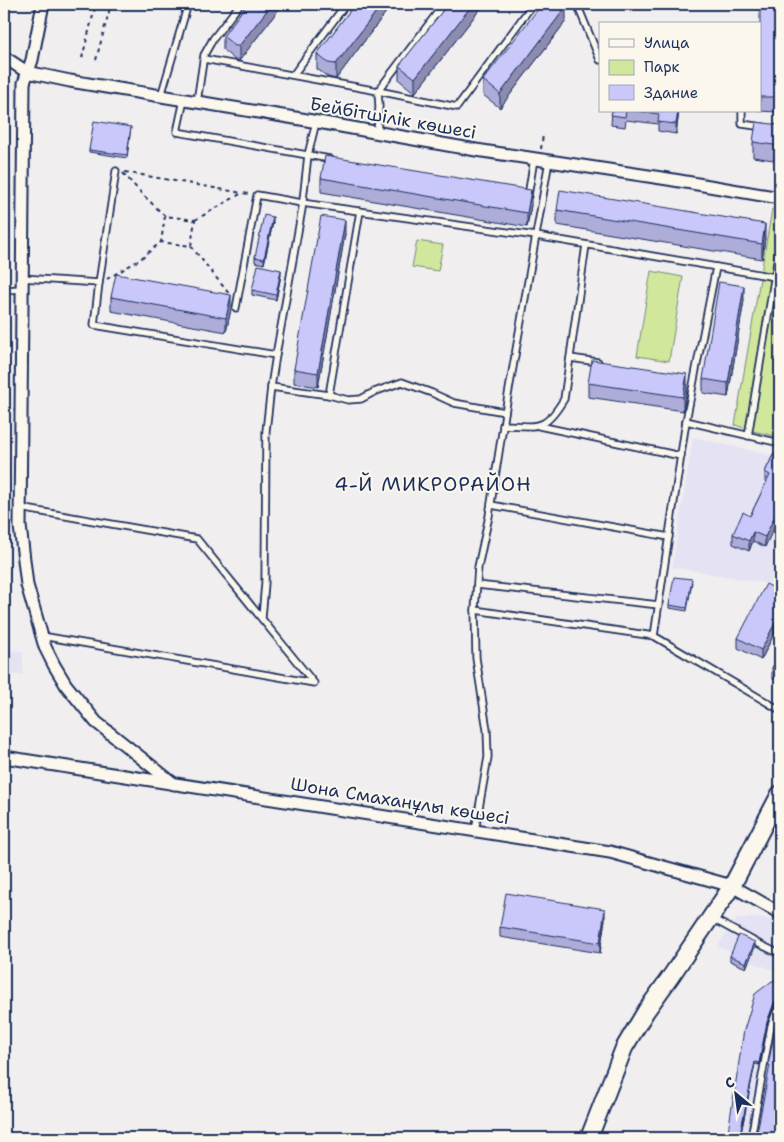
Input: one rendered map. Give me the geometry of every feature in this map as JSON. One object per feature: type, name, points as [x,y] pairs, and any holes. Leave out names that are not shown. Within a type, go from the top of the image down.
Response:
[{"type":"main road","points":[[590,1138],[624,1048],[646,1011],[732,886],[780,794]]},
{"type":"street","points":[[43,4],[32,60],[24,82],[20,526],[27,585],[45,647],[66,685],[96,722],[174,784]]},
{"type":"street","name":"Бейбітшілік көшесі","points":[[4,57],[27,72],[70,82],[780,198]]},
{"type":"street","name":"Шона Смаханұлы көшесі","points":[[4,757],[610,852],[732,886],[780,913]]},
{"type":"lane","points":[[161,96],[188,4]]},
{"type":"lane","points":[[197,102],[204,55],[213,39],[240,4]]},
{"type":"lane","points":[[292,75],[346,4]]},
{"type":"lane","points":[[377,133],[378,91],[444,4]]},
{"type":"lane","points":[[204,59],[457,107],[533,4]]},
{"type":"lane","points":[[577,4],[599,58]]},
{"type":"lane","points":[[184,100],[177,132],[337,160]]},
{"type":"lane","points":[[742,112],[742,124],[771,128]]},
{"type":"lane","points":[[262,618],[265,583],[266,431],[271,387],[302,203],[308,155],[316,122]]},
{"type":"lane","points":[[518,194],[528,196],[534,159]]},
{"type":"lane","points":[[475,831],[488,757],[487,730],[476,658],[475,610],[478,567],[491,505],[505,412],[549,161]]},
{"type":"lane","points":[[116,171],[94,325],[276,356]]},
{"type":"lane","points":[[236,308],[257,195],[536,236],[775,277]]},
{"type":"lane","points":[[329,396],[360,211]]},
{"type":"lane","points":[[748,436],[780,244]]},
{"type":"lane","points":[[539,426],[549,421],[564,399],[586,245]]},
{"type":"lane","points":[[654,636],[686,421],[716,267]]},
{"type":"lane","points":[[4,290],[22,284],[99,284]]},
{"type":"lane","points":[[570,358],[608,364]]},
{"type":"lane","points":[[684,377],[694,378]]},
{"type":"lane","points":[[271,387],[348,400],[361,399],[402,382],[454,403],[505,412]]},
{"type":"lane","points":[[686,421],[780,444]]},
{"type":"lane","points":[[503,425],[539,426],[681,456]]},
{"type":"lane","points":[[491,505],[669,537]]},
{"type":"lane","points":[[20,508],[197,539],[314,683],[42,636]]},
{"type":"lane","points":[[477,585],[659,605]]},
{"type":"lane","points":[[475,610],[654,636],[780,710]]},
{"type":"lane","points":[[711,918],[780,954]]},
{"type":"lane","points":[[751,1138],[771,1026],[780,1006]]},
{"type":"path","points":[[82,58],[96,4]]},
{"type":"path","points":[[96,60],[111,4]]},
{"type":"path","points":[[242,193],[194,220],[165,216],[122,172],[257,195]]},
{"type":"path","points":[[99,284],[139,260],[161,242],[165,216]]},
{"type":"path","points":[[191,246],[194,220]]},
{"type":"path","points":[[161,242],[191,246],[230,296],[236,308]]},
{"type":"shaded area","points":[[693,437],[780,457],[780,565],[769,584],[672,567]]},
{"type":"shaded area","points":[[4,511],[7,650],[23,651],[23,675],[4,675]]},
{"type":"shaded area","points":[[762,917],[780,924],[780,970],[778,972],[749,961],[746,968],[730,961],[733,954],[717,946],[737,919]]},
{"type":"shaded area","points":[[780,983],[780,1138],[727,1138]]},
{"type":"green space","points":[[772,209],[780,211],[780,437],[735,425]]},
{"type":"green space","points":[[417,241],[443,245],[438,271],[412,267]]},
{"type":"green space","points":[[651,271],[683,277],[669,361],[637,356]]},
{"type":"building","points":[[247,4],[272,4],[239,46],[235,46],[223,36]]},
{"type":"building","points":[[355,4],[382,4],[336,64],[328,63],[317,54]]},
{"type":"building","points":[[448,4],[473,4],[415,78],[399,66]]},
{"type":"building","points":[[542,4],[562,4],[566,7],[500,94],[483,80]]},
{"type":"building","points":[[760,4],[779,4],[778,97],[762,97],[762,22],[760,22]]},
{"type":"building","points":[[612,112],[626,112],[625,117],[611,115]]},
{"type":"building","points":[[644,112],[678,112],[676,124],[658,122],[659,114]]},
{"type":"building","points":[[94,121],[131,127],[127,155],[89,150]]},
{"type":"building","points":[[756,122],[780,125],[780,146],[753,142]]},
{"type":"building","points":[[325,156],[531,190],[527,213],[321,178]]},
{"type":"building","points":[[560,190],[765,224],[762,244],[557,210]]},
{"type":"building","points":[[264,215],[273,217],[264,259],[255,257]]},
{"type":"building","points":[[321,216],[345,220],[318,373],[294,369]]},
{"type":"building","points":[[258,265],[281,270],[276,295],[252,290]]},
{"type":"building","points":[[116,274],[231,295],[226,318],[111,297]]},
{"type":"building","points":[[719,282],[744,286],[728,383],[703,379]]},
{"type":"building","points":[[592,360],[687,374],[683,397],[588,383]]},
{"type":"building","points":[[774,453],[780,456],[780,505],[765,537],[753,532],[749,541],[733,534],[743,512],[750,516],[770,475],[765,472]]},
{"type":"building","points":[[674,577],[692,579],[687,608],[669,605]]},
{"type":"building","points":[[766,584],[780,591],[780,626],[775,623],[761,650],[738,638]]},
{"type":"building","points":[[780,653],[780,672],[772,668]]},
{"type":"building","points":[[506,893],[605,909],[600,943],[500,927]]},
{"type":"building","points":[[739,935],[755,942],[746,963],[730,956]]},
{"type":"building","points":[[780,980],[780,999],[774,1003],[767,1022],[759,1063],[755,1062],[739,1138],[727,1138],[744,1030],[755,994],[772,981]]},
{"type":"building","points":[[780,1012],[780,1138],[756,1138],[770,1065],[768,1065]]},
{"type":"district","name":"4-Й МИКРОРАЙОН","points":[[433,484]]}]
